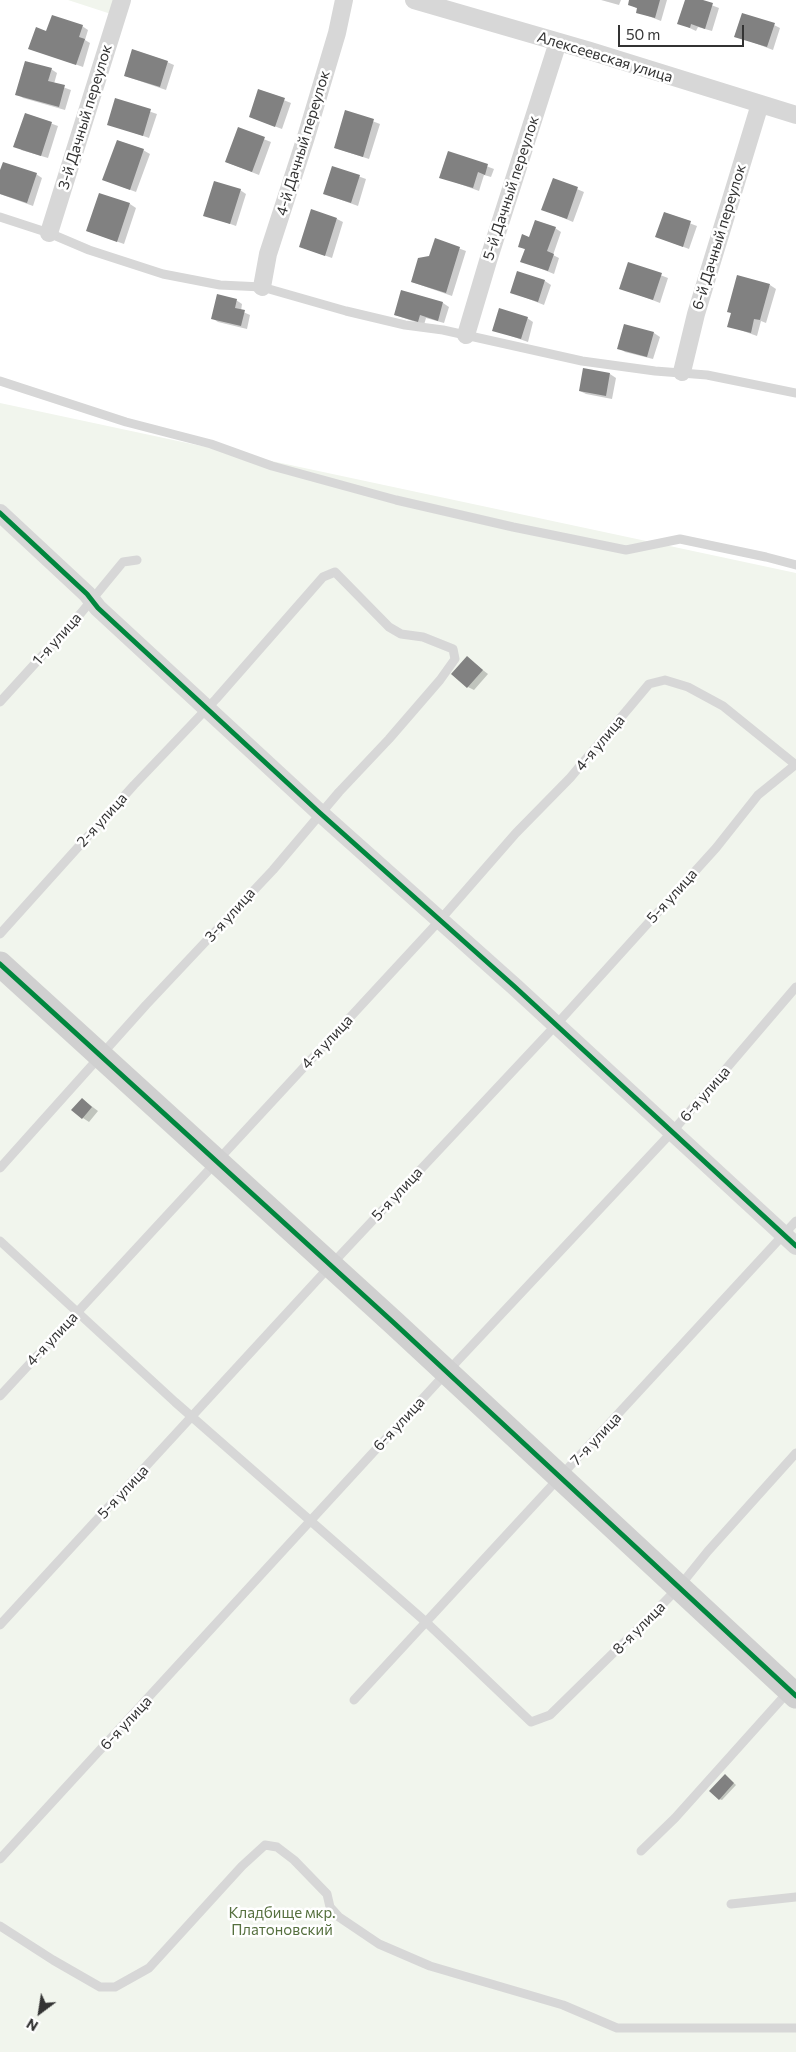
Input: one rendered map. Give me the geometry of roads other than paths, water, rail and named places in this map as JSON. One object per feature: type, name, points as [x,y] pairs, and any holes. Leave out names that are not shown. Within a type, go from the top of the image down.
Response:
[{"type":"street","name":"3-й Дачный переулок","points":[[49,233],[122,0]]},
{"type":"street","name":"4-й Дачный переулок","points":[[262,286],[268,254],[306,137],[344,0]]},
{"type":"street","name":"Алексеевская улица","points":[[414,0],[796,115]]},
{"type":"street","name":"5-й Дачный переулок","points":[[466,335],[558,42]]},
{"type":"street","name":"6-й Дачный переулок","points":[[682,372],[698,304],[760,104]]},
{"type":"street","points":[[0,513],[92,600],[98,608],[320,813],[556,1025],[790,1240]]},
{"type":"street","points":[[0,964],[331,1265],[680,1588],[794,1690]]},
{"type":"lane","points":[[0,217],[49,233],[88,250],[163,274],[220,285],[262,286],[346,311],[405,325],[466,335],[582,360],[655,372],[682,372],[707,375],[796,393]]},
{"type":"lane","points":[[0,381],[126,422],[211,444],[272,466],[396,500],[513,527],[626,550],[680,539],[796,565]]},
{"type":"lane","name":"1-я улица","points":[[0,702],[92,600],[123,562],[137,560]]},
{"type":"lane","name":"2-я улица","points":[[0,934],[134,785],[174,745],[263,647],[323,577],[335,572],[389,627],[401,634],[423,637],[454,649],[455,659]]},
{"type":"lane","name":"3-я улица","points":[[0,1168],[101,1055],[273,870],[320,813],[389,739],[440,680],[455,659]]},
{"type":"lane","name":"4-я улица","points":[[0,1396],[440,920],[516,833],[570,778],[649,684],[665,680],[697,691],[723,706],[796,765]]},
{"type":"lane","name":"5-я улица","points":[[0,1625],[331,1265],[556,1025],[716,848],[758,795],[796,765]]},
{"type":"lane","name":"6-я улица","points":[[0,1858],[310,1520],[672,1132],[796,987]]},
{"type":"lane","name":"7-я улица","points":[[354,1700],[560,1477],[790,1240],[796,1221]]},
{"type":"lane","points":[[0,1241],[192,1416],[426,1623]]},
{"type":"lane","name":"8-я улица","points":[[426,1623],[531,1722],[550,1715],[680,1588],[708,1552],[796,1453]]},
{"type":"lane","points":[[641,1851],[675,1818],[794,1690]]},
{"type":"lane","points":[[0,1926],[100,1987],[115,1987],[149,1968],[242,1866],[265,1845],[277,1847],[294,1860],[327,1894],[330,1907],[339,1917],[379,1944],[430,1966],[563,2005],[617,2028],[796,2028]]},
{"type":"lane","points":[[732,1904],[796,1897]]},
{"type":"park label","name":"Кладбище мкр. Платоновский","points":[[282,1922]]}]
